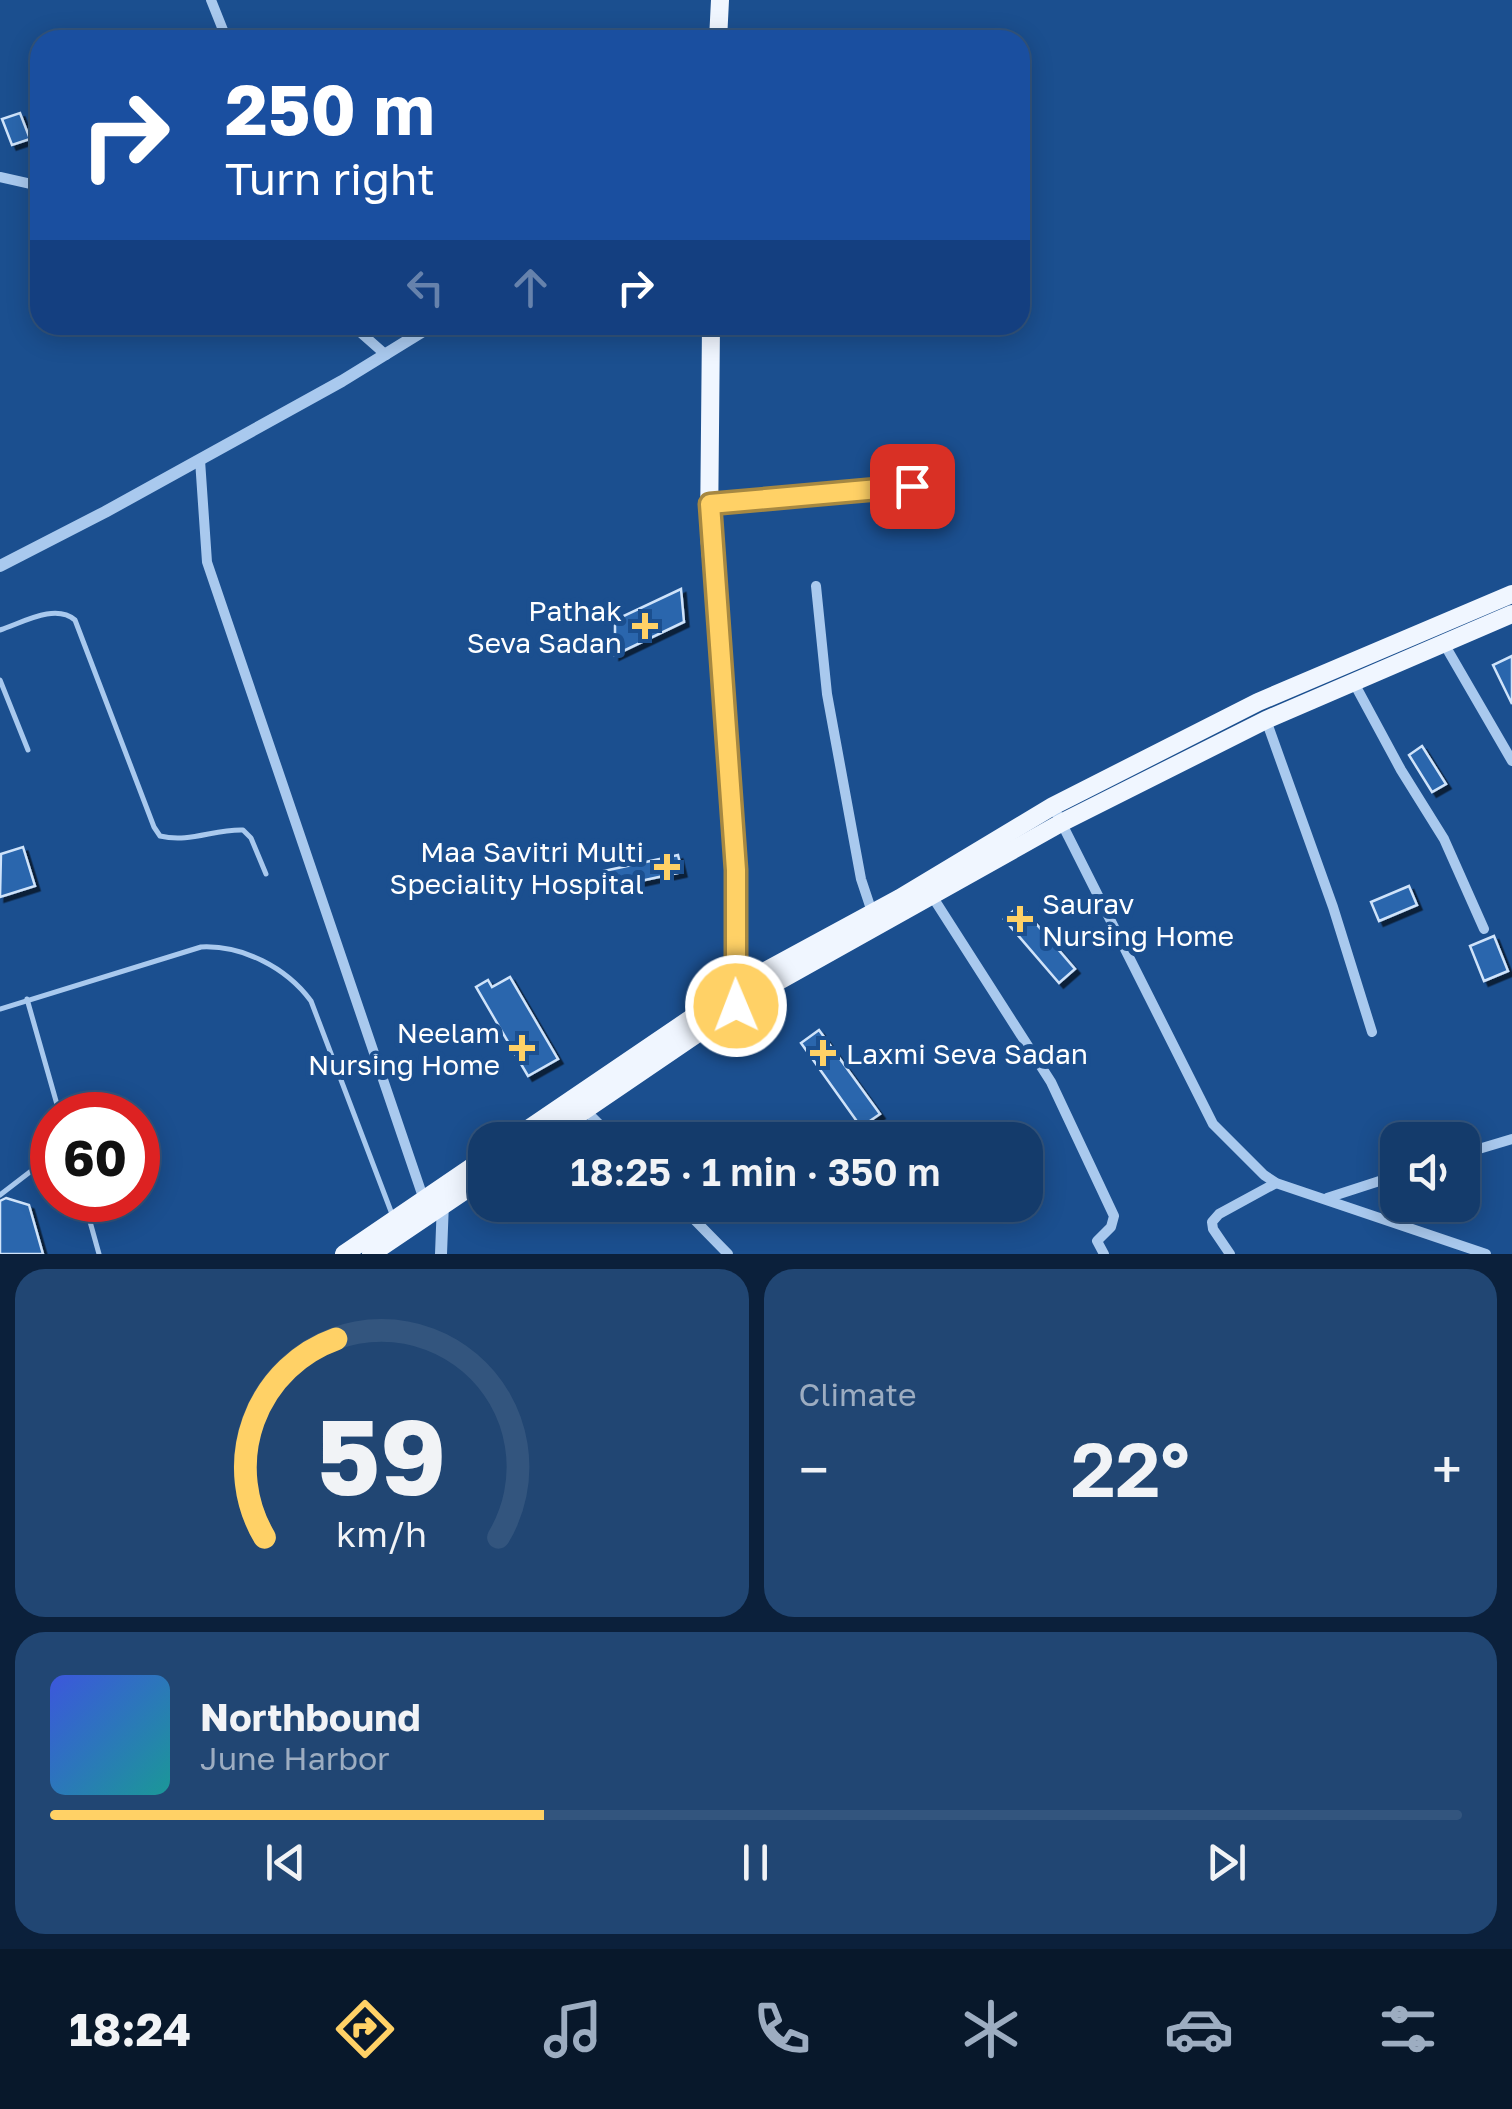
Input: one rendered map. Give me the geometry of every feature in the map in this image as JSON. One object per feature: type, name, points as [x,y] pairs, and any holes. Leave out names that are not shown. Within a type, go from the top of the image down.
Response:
[{"type":"main road","points":[[718,30],[720,0]]},
{"type":"main road","points":[[711,335],[710,504],[736,870],[735,997]]},
{"type":"main road","points":[[540,1122],[872,912],[986,855],[1258,702],[1512,594]]},
{"type":"main road","points":[[1057,814],[1512,614]]},
{"type":"main road","points":[[569,1122],[735,997],[932,896],[986,855]]},
{"type":"main road","points":[[344,1254],[468,1169]]},
{"type":"main road","points":[[372,1254],[468,1188]]},
{"type":"street","points":[[211,0],[223,30]]},
{"type":"street","points":[[0,177],[30,184]]},
{"type":"street","points":[[363,335],[386,355]]},
{"type":"street","points":[[0,566],[200,460],[417,335]]},
{"type":"street","points":[[200,460],[207,562],[424,1197]]},
{"type":"street","points":[[816,586],[827,694],[861,878],[872,912]]},
{"type":"street","points":[[1443,642],[1512,761]]},
{"type":"street","points":[[1354,683],[1444,839],[1484,929]]},
{"type":"street","points":[[1266,720],[1334,907],[1372,1032]]},
{"type":"street","points":[[1057,814],[1213,1124],[1276,1183],[1486,1254]]},
{"type":"street","points":[[932,896],[1050,1082],[1076,1136],[1114,1216],[1111,1228],[1097,1241],[1104,1254]]},
{"type":"street","points":[[586,1111],[597,1122]]},
{"type":"street","points":[[1480,1149],[1512,1139]]},
{"type":"street","points":[[1326,1198],[1380,1181]]},
{"type":"street","points":[[1230,1254],[1212,1222],[1219,1214],[1276,1183]]},
{"type":"street","points":[[441,1254],[444,1184]]},
{"type":"street","points":[[697,1222],[728,1254]]},
{"type":"lane","points":[[710,504],[912,486]]},
{"type":"lane","points":[[0,630],[55,612],[66,612],[75,620],[160,836],[204,838],[242,830],[252,838],[266,874]]},
{"type":"lane","points":[[0,680],[28,750]]},
{"type":"lane","points":[[0,1009],[201,947],[222,946],[246,953],[296,981],[310,1001],[394,1218]]},
{"type":"lane","points":[[27,999],[53,1092]]},
{"type":"lane","points":[[0,1195],[30,1172]]},
{"type":"lane","points":[[91,1222],[100,1254]]},
{"type":"building","points":[[20,113],[30,139],[12,145],[2,119]]},
{"type":"building","points":[[681,589],[684,622],[615,655],[615,620]]},
{"type":"building","points":[[1512,656],[1512,704],[1493,665]]},
{"type":"building","points":[[1422,746],[1446,784],[1432,792],[1409,755]]},
{"type":"building","points":[[23,847],[35,886],[0,897],[1,854]]},
{"type":"building","points":[[678,855],[682,872],[608,888],[604,871]]},
{"type":"building","points":[[1409,886],[1417,905],[1379,921],[1371,902]]},
{"type":"building","points":[[1020,905],[1075,969],[1059,983],[1004,919]]},
{"type":"building","points":[[1494,936],[1508,971],[1484,981],[1470,946]]},
{"type":"building","points":[[510,977],[558,1059],[528,1076],[476,987],[488,980],[492,987]]},
{"type":"building","points":[[819,1030],[880,1114],[868,1122],[857,1122],[801,1043]]},
{"type":"building","points":[[6,1198],[29,1205],[30,1222],[34,1222],[43,1254],[0,1254],[0,1201]]},
{"type":"place","name":"Pathak Seva Sadan","points":[[645,626]]},
{"type":"place","name":"Maa Savitri Multi Speciality Hospital","points":[[667,867]]},
{"type":"place","name":"Saurav Nursing Home","points":[[1020,919]]},
{"type":"place","name":"Neelam Nursing Home","points":[[522,1048]]},
{"type":"place","name":"Laxmi Seva Sadan","points":[[823,1053]]},
{"type":"route","points":[[736,1006],[736,870],[709,534],[710,504],[912,486]]}]
